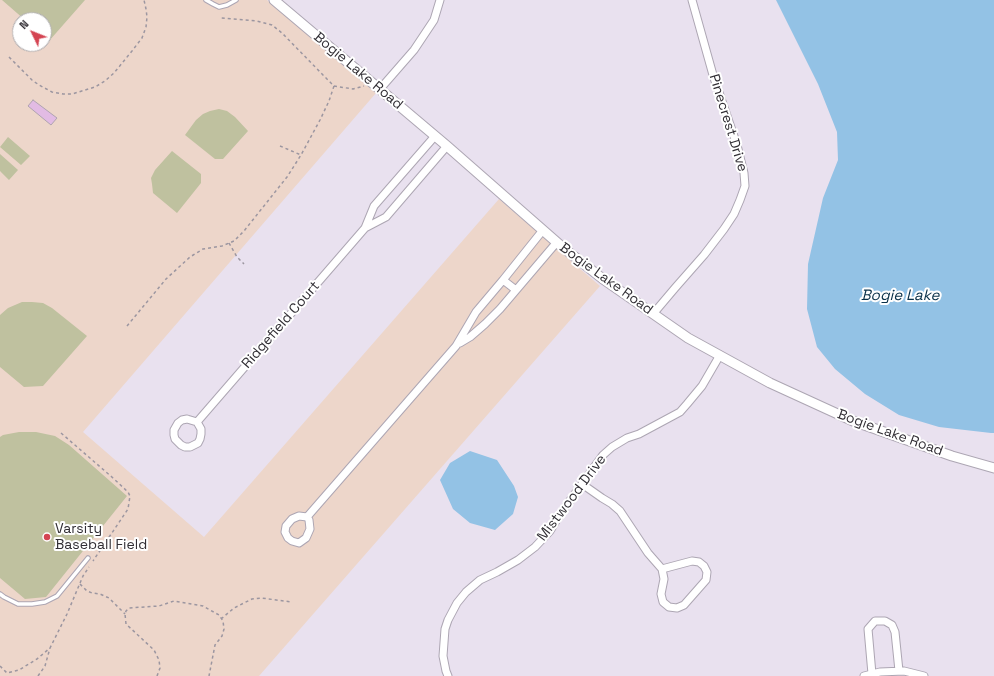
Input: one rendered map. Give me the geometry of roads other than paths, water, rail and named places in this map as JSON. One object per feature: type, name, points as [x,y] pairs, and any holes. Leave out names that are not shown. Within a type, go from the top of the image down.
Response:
[{"type":"main road","name":"Bogie Lake Road","points":[[274,0],[447,146],[556,242],[603,279],[688,338],[770,383],[853,421],[952,456],[994,468]]},
{"type":"street","points":[[376,86],[414,50],[434,20],[440,0]]},
{"type":"street","name":"Pinecrest Drive","points":[[653,314],[704,255],[724,229],[734,214],[745,186],[744,173],[737,145],[713,75],[692,0]]},
{"type":"street","name":"Ridgefield Court","points":[[197,422],[365,228],[374,206],[435,136]]},
{"type":"street","name":"Ridgefield Court","points":[[365,228],[386,217],[447,146]]},
{"type":"street","points":[[307,517],[456,346],[476,312],[543,230]]},
{"type":"street","points":[[456,346],[470,337],[500,309],[556,242]]},
{"type":"street","points":[[503,280],[516,290]]},
{"type":"street","name":"Mistwood Drive","points":[[448,676],[443,656],[445,629],[457,603],[466,592],[480,580],[518,560],[535,548],[550,531],[603,455],[612,447],[627,438],[639,434],[680,412],[702,386],[720,355]]},
{"type":"street","points":[[582,484],[620,511],[648,553],[662,569],[664,579],[661,594],[663,602],[669,607],[677,608],[684,605],[706,580],[707,572],[704,566],[699,562],[692,560],[662,569]]},
{"type":"street","points":[[872,674],[868,629],[875,621],[885,621],[892,625],[895,632],[899,671]]},
{"type":"street","points":[[864,676],[880,672],[904,671],[924,676]]},
{"type":"lane","points":[[206,0],[219,7],[236,0]]},
{"type":"lane","points":[[0,594],[18,604],[45,602],[57,596],[88,558]]},
{"type":"water","name":"Bogie Lake","points":[[776,0],[994,0],[994,433],[939,427],[899,415],[865,394],[835,369],[817,347],[807,309],[808,264],[823,198],[838,160],[837,132],[818,84]]},
{"type":"water","points":[[470,451],[497,460],[514,486],[518,497],[513,514],[495,530],[470,523],[453,509],[440,480],[450,463]]},
{"type":"place","name":"Varsity Baseball Field","points":[[47,537]]}]
